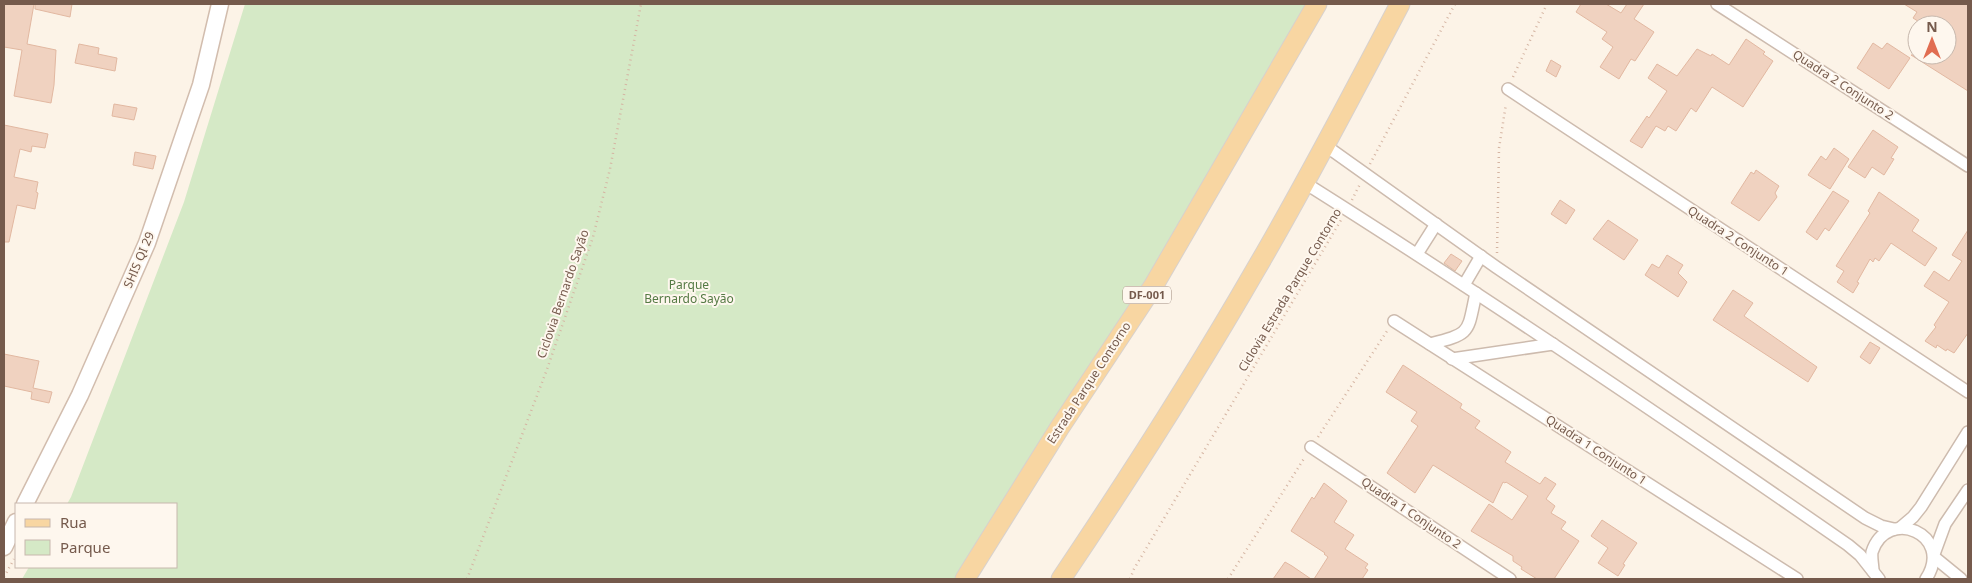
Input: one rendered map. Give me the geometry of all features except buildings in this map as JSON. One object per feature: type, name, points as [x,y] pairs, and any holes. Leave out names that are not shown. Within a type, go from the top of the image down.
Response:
[{"type":"main road","name":"Estrada Parque Contorno","points":[[965,579],[1060,427],[1154,285],[1317,4]]},
{"type":"main road","points":[[1062,579],[1124,485],[1255,271],[1326,146],[1400,4]]},
{"type":"street","name":"SHIS QI 29","points":[[26,503],[80,395],[147,243],[201,85],[220,4]]},
{"type":"street","name":"Quadra 2 Conjunto 2","points":[[1717,4],[1968,166]]},
{"type":"street","name":"Quadra 2 Conjunto 1","points":[[1508,89],[1968,392]]},
{"type":"street","points":[[1326,146],[1481,256],[1865,518],[1881,526],[1911,529],[1922,534],[1930,543],[1934,556],[1961,579]]},
{"type":"street","points":[[1305,183],[1553,344],[1848,545],[1860,555],[1874,576]]},
{"type":"street","points":[[1417,254],[1436,224]]},
{"type":"street","points":[[1464,285],[1481,256]]},
{"type":"street","points":[[1430,344],[1460,336],[1468,329],[1476,293]]},
{"type":"street","name":"Quadra 1 Conjunto 1","points":[[1394,321],[1797,579]]},
{"type":"street","points":[[1452,359],[1553,344]]},
{"type":"street","points":[[1874,576],[1872,554],[1879,538],[1897,529],[1921,507],[1968,432]]},
{"type":"street","name":"Quadra 1 Conjunto 2","points":[[1312,447],[1510,579]]},
{"type":"street","points":[[1926,579],[1932,570],[1934,556],[1945,524],[1968,490]]},
{"type":"street","points":[[4,547],[15,524]]},
{"type":"path","name":"Ciclovia Bernardo Sayão","points":[[467,579],[546,372],[593,236],[610,170],[641,4]]},
{"type":"path","name":"Ciclovia Estrada Parque Contorno","points":[[1130,579],[1347,210],[1455,4]]},
{"type":"path","points":[[1496,266],[1499,148],[1508,89],[1546,4]]},
{"type":"path","points":[[4,577],[15,558]]},
{"type":"green space","name":"Parque Bernardo Sayão","points":[[245,4],[1318,4],[1245,148],[966,579],[22,579],[28,568],[178,568],[178,503],[68,503],[184,202]]}]
